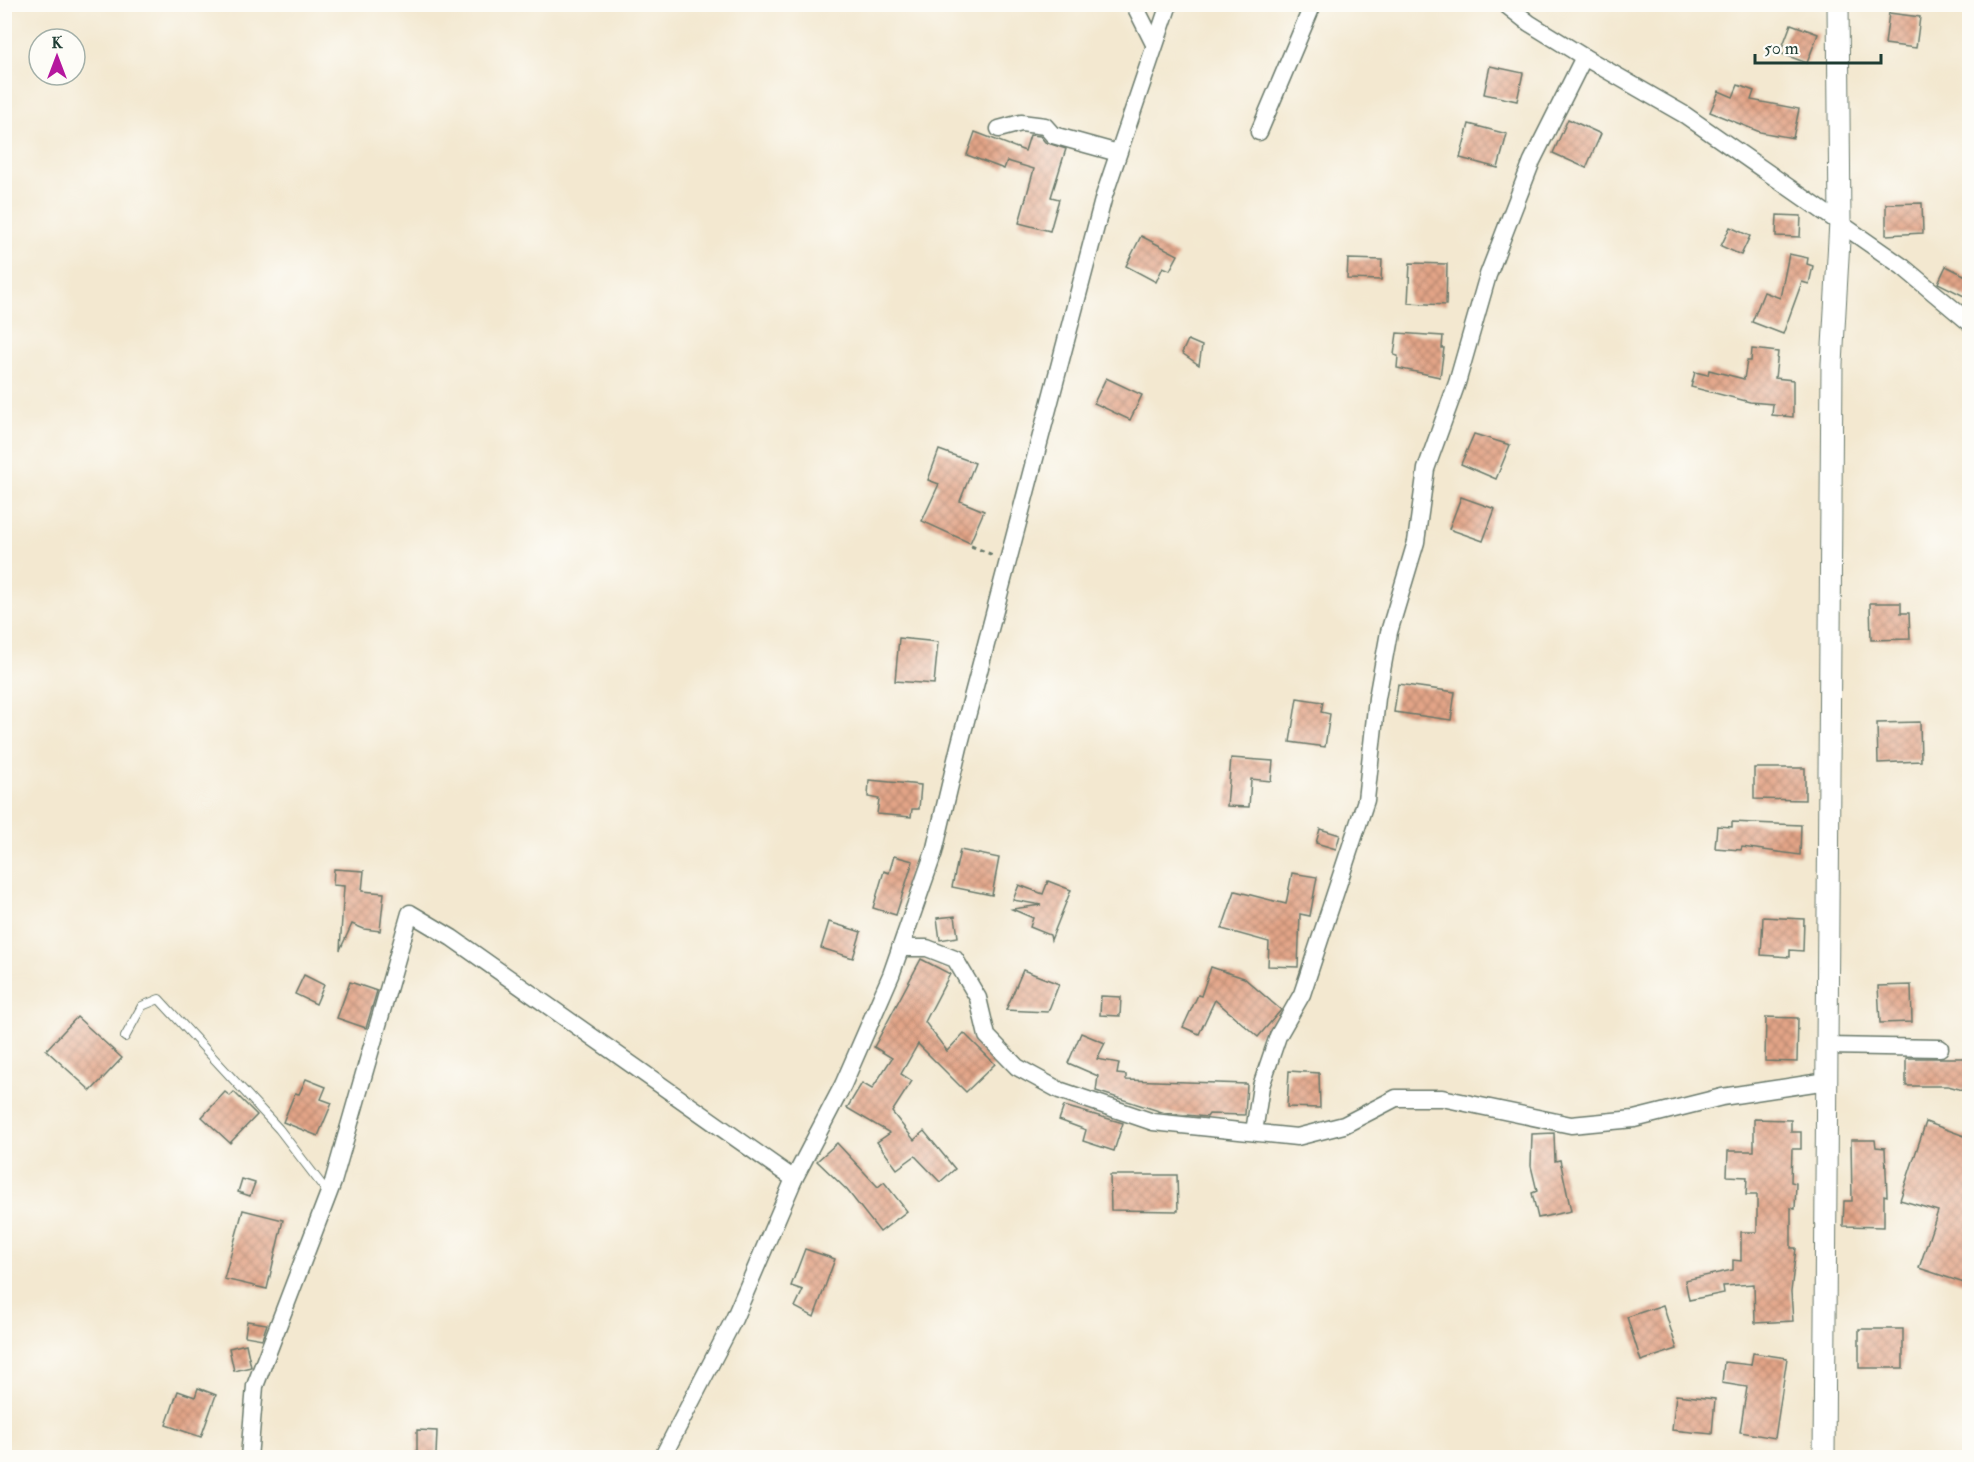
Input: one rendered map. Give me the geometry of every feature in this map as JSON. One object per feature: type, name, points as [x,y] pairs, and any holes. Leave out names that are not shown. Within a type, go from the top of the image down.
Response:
[{"type":"street","points":[[1134,4],[1154,44]]},
{"type":"street","points":[[662,1458],[734,1319],[794,1179],[843,1085],[900,948],[934,852],[1104,196],[1169,4]]},
{"type":"street","points":[[1259,132],[1313,4]]},
{"type":"street","points":[[1505,4],[1529,23],[1584,57],[1685,115],[1903,267],[1970,323]]},
{"type":"street","points":[[1824,1458],[1832,364],[1840,222],[1838,4]]},
{"type":"street","points":[[1254,1132],[1261,1086],[1278,1036],[1302,994],[1366,800],[1377,698],[1389,632],[1416,542],[1426,469],[1458,383],[1488,275],[1532,161],[1584,57]]},
{"type":"street","points":[[999,129],[1021,123],[1045,126],[1053,135],[1118,153]]},
{"type":"street","points":[[249,1458],[255,1386],[329,1194],[410,913],[452,938],[794,1179]]},
{"type":"street","points":[[900,948],[927,948],[955,959],[978,998],[987,1036],[1017,1067],[1059,1090],[1153,1122],[1297,1137],[1344,1125],[1396,1098],[1442,1098],[1571,1125],[1634,1119],[1722,1096],[1827,1081]]},
{"type":"street","points":[[1827,1046],[1940,1048]]},
{"type":"lane","points":[[125,1037],[142,1006],[159,999],[279,1129],[329,1194]]},
{"type":"path","points":[[971,546],[1009,561]]},
{"type":"building","points":[[1889,13],[1920,17],[1916,48],[1885,44]]},
{"type":"building","points":[[1791,24],[1818,34],[1807,63],[1780,53]]},
{"type":"building","points":[[1490,66],[1523,73],[1517,101],[1484,94]]},
{"type":"building","points":[[1738,85],[1754,91],[1751,100],[1799,109],[1793,138],[1760,132],[1710,112],[1719,91],[1733,97]]},
{"type":"building","points":[[1568,119],[1601,134],[1586,168],[1553,153]]},
{"type":"building","points":[[1469,124],[1507,134],[1498,168],[1460,158]]},
{"type":"building","points":[[975,132],[1025,151],[1030,135],[1040,136],[1045,142],[1066,149],[1051,197],[1059,199],[1050,231],[1019,223],[1034,169],[1007,161],[1004,169],[967,155]]},
{"type":"building","points":[[1922,203],[1923,233],[1886,235],[1886,204]]},
{"type":"building","points":[[1777,215],[1801,216],[1800,237],[1776,236]]},
{"type":"building","points":[[1730,227],[1750,236],[1741,255],[1721,246]]},
{"type":"building","points":[[1141,236],[1178,255],[1170,270],[1163,267],[1156,282],[1126,266]]},
{"type":"building","points":[[1789,254],[1808,258],[1807,264],[1813,266],[1809,284],[1802,282],[1783,334],[1752,322],[1764,292],[1780,298]]},
{"type":"building","points":[[1348,259],[1382,260],[1381,280],[1347,279]]},
{"type":"building","points":[[1410,263],[1447,264],[1446,305],[1408,303]]},
{"type":"building","points":[[1946,266],[1970,278],[1970,299],[1938,283]]},
{"type":"building","points":[[1397,333],[1443,336],[1442,348],[1444,348],[1440,377],[1397,368],[1398,356],[1394,355]]},
{"type":"building","points":[[1188,340],[1202,346],[1199,365],[1182,353]]},
{"type":"building","points":[[1752,349],[1778,352],[1775,378],[1793,380],[1793,417],[1772,415],[1773,404],[1750,402],[1691,387],[1695,372],[1708,375],[1709,370],[1744,379],[1747,361],[1751,361]]},
{"type":"building","points":[[1106,378],[1142,395],[1130,420],[1094,403]]},
{"type":"building","points":[[1474,434],[1510,445],[1496,479],[1461,464]]},
{"type":"building","points":[[939,450],[975,463],[960,501],[984,511],[970,543],[922,521],[939,484],[928,480]]},
{"type":"building","points":[[1461,497],[1495,509],[1483,541],[1449,529]]},
{"type":"building","points":[[1870,603],[1901,603],[1901,613],[1909,613],[1910,639],[1871,640]]},
{"type":"building","points":[[899,638],[938,642],[934,684],[895,681]]},
{"type":"building","points":[[1398,684],[1455,692],[1451,720],[1394,712]]},
{"type":"building","points":[[1297,698],[1323,702],[1321,712],[1330,714],[1325,747],[1290,742]]},
{"type":"building","points":[[1920,722],[1921,761],[1878,763],[1877,723]]},
{"type":"building","points":[[1231,758],[1273,761],[1271,781],[1251,779],[1249,807],[1227,806]]},
{"type":"building","points":[[1754,768],[1805,768],[1805,800],[1754,799]]},
{"type":"building","points":[[869,780],[921,785],[919,809],[912,809],[911,817],[877,814],[879,799],[868,797]]},
{"type":"building","points":[[1732,822],[1801,825],[1800,855],[1742,847],[1741,850],[1715,848],[1717,826],[1732,827]]},
{"type":"building","points":[[1320,829],[1340,835],[1336,849],[1316,843]]},
{"type":"building","points":[[960,850],[999,858],[992,895],[952,887]]},
{"type":"building","points":[[894,856],[913,861],[896,915],[873,908],[884,871],[889,873]]},
{"type":"building","points":[[334,869],[364,871],[362,891],[384,893],[380,931],[364,929],[352,924],[340,950],[344,886],[333,885]]},
{"type":"building","points":[[1292,873],[1317,877],[1310,916],[1300,914],[1298,967],[1268,966],[1269,942],[1222,929],[1235,891],[1286,904]]},
{"type":"building","points":[[1048,881],[1071,890],[1051,940],[1050,935],[1030,927],[1033,918],[1012,909],[1041,905],[1013,900],[1019,885],[1043,894]]},
{"type":"building","points":[[955,916],[958,937],[940,940],[937,918]]},
{"type":"building","points":[[1763,917],[1804,919],[1803,951],[1790,950],[1790,957],[1761,955]]},
{"type":"building","points":[[829,922],[861,932],[853,958],[821,948]]},
{"type":"building","points":[[921,959],[950,974],[925,1022],[947,1051],[964,1033],[995,1064],[966,1092],[918,1044],[901,1074],[912,1081],[892,1112],[914,1140],[924,1131],[955,1169],[940,1182],[915,1156],[897,1169],[877,1142],[890,1133],[847,1108],[862,1083],[872,1089],[892,1058],[874,1047]]},
{"type":"building","points":[[1211,967],[1244,978],[1281,1010],[1258,1037],[1215,1000],[1199,1034],[1183,1027],[1198,995],[1201,996]]},
{"type":"building","points":[[1023,970],[1059,984],[1048,1012],[1006,1010]]},
{"type":"building","points":[[304,975],[324,985],[316,1004],[295,994]]},
{"type":"building","points":[[350,982],[377,991],[366,1028],[337,1018]]},
{"type":"building","points":[[1911,985],[1912,1022],[1880,1023],[1878,986]]},
{"type":"building","points":[[1101,996],[1121,997],[1120,1016],[1100,1015]]},
{"type":"building","points":[[77,1017],[122,1058],[91,1091],[46,1050]]},
{"type":"building","points":[[1766,1017],[1798,1018],[1797,1062],[1765,1061]]},
{"type":"building","points":[[1081,1033],[1105,1043],[1097,1059],[1119,1063],[1117,1074],[1126,1075],[1126,1080],[1247,1084],[1245,1115],[1209,1114],[1207,1117],[1165,1113],[1096,1091],[1098,1076],[1068,1063]]},
{"type":"building","points":[[1906,1058],[1970,1058],[1970,1092],[1948,1086],[1906,1086]]},
{"type":"building","points":[[1289,1071],[1319,1073],[1320,1108],[1287,1107]]},
{"type":"building","points":[[306,1079],[326,1087],[321,1099],[332,1103],[318,1136],[283,1122],[295,1093],[299,1094]]},
{"type":"building","points":[[225,1092],[230,1096],[234,1092],[257,1115],[230,1143],[202,1117]]},
{"type":"building","points":[[1064,1106],[1123,1123],[1114,1151],[1083,1141],[1086,1130],[1059,1120]]},
{"type":"building","points":[[1754,1119],[1791,1120],[1791,1132],[1801,1132],[1801,1149],[1792,1149],[1791,1182],[1796,1183],[1795,1209],[1791,1208],[1791,1248],[1796,1248],[1791,1292],[1793,1321],[1755,1323],[1754,1284],[1723,1286],[1724,1293],[1689,1300],[1685,1280],[1733,1270],[1733,1260],[1741,1261],[1741,1232],[1757,1232],[1757,1195],[1746,1195],[1747,1177],[1727,1176],[1728,1151],[1754,1151]]},
{"type":"building","points":[[1926,1122],[1970,1138],[1970,1285],[1919,1268],[1938,1211],[1900,1200]]},
{"type":"building","points":[[1554,1133],[1555,1161],[1560,1160],[1571,1211],[1538,1218],[1532,1193],[1537,1191],[1531,1166],[1532,1134]]},
{"type":"building","points":[[1851,1140],[1875,1140],[1876,1147],[1885,1148],[1887,1196],[1884,1195],[1884,1227],[1843,1226],[1844,1201],[1852,1201]]},
{"type":"building","points":[[837,1143],[878,1187],[884,1182],[907,1211],[880,1232],[847,1190],[817,1161]]},
{"type":"building","points":[[1110,1175],[1177,1175],[1178,1211],[1111,1210]]},
{"type":"building","points":[[242,1179],[255,1183],[250,1196],[238,1192]]},
{"type":"building","points":[[243,1210],[283,1220],[267,1289],[224,1279]]},
{"type":"building","points":[[805,1249],[835,1259],[814,1317],[795,1307],[803,1290],[791,1286]]},
{"type":"building","points":[[1663,1305],[1677,1349],[1641,1361],[1627,1317]]},
{"type":"building","points":[[247,1321],[267,1324],[262,1339],[245,1336]]},
{"type":"building","points":[[1859,1329],[1903,1329],[1903,1368],[1859,1368]]},
{"type":"building","points":[[246,1344],[251,1367],[234,1371],[229,1348]]},
{"type":"building","points":[[1753,1353],[1787,1358],[1775,1438],[1740,1432],[1747,1387],[1722,1383],[1724,1362],[1751,1365]]},
{"type":"building","points":[[198,1388],[216,1395],[201,1437],[166,1425],[178,1391],[195,1397]]},
{"type":"building","points":[[1676,1395],[1715,1399],[1712,1434],[1672,1430]]},
{"type":"building","points":[[417,1430],[437,1431],[436,1455],[417,1455]]}]
